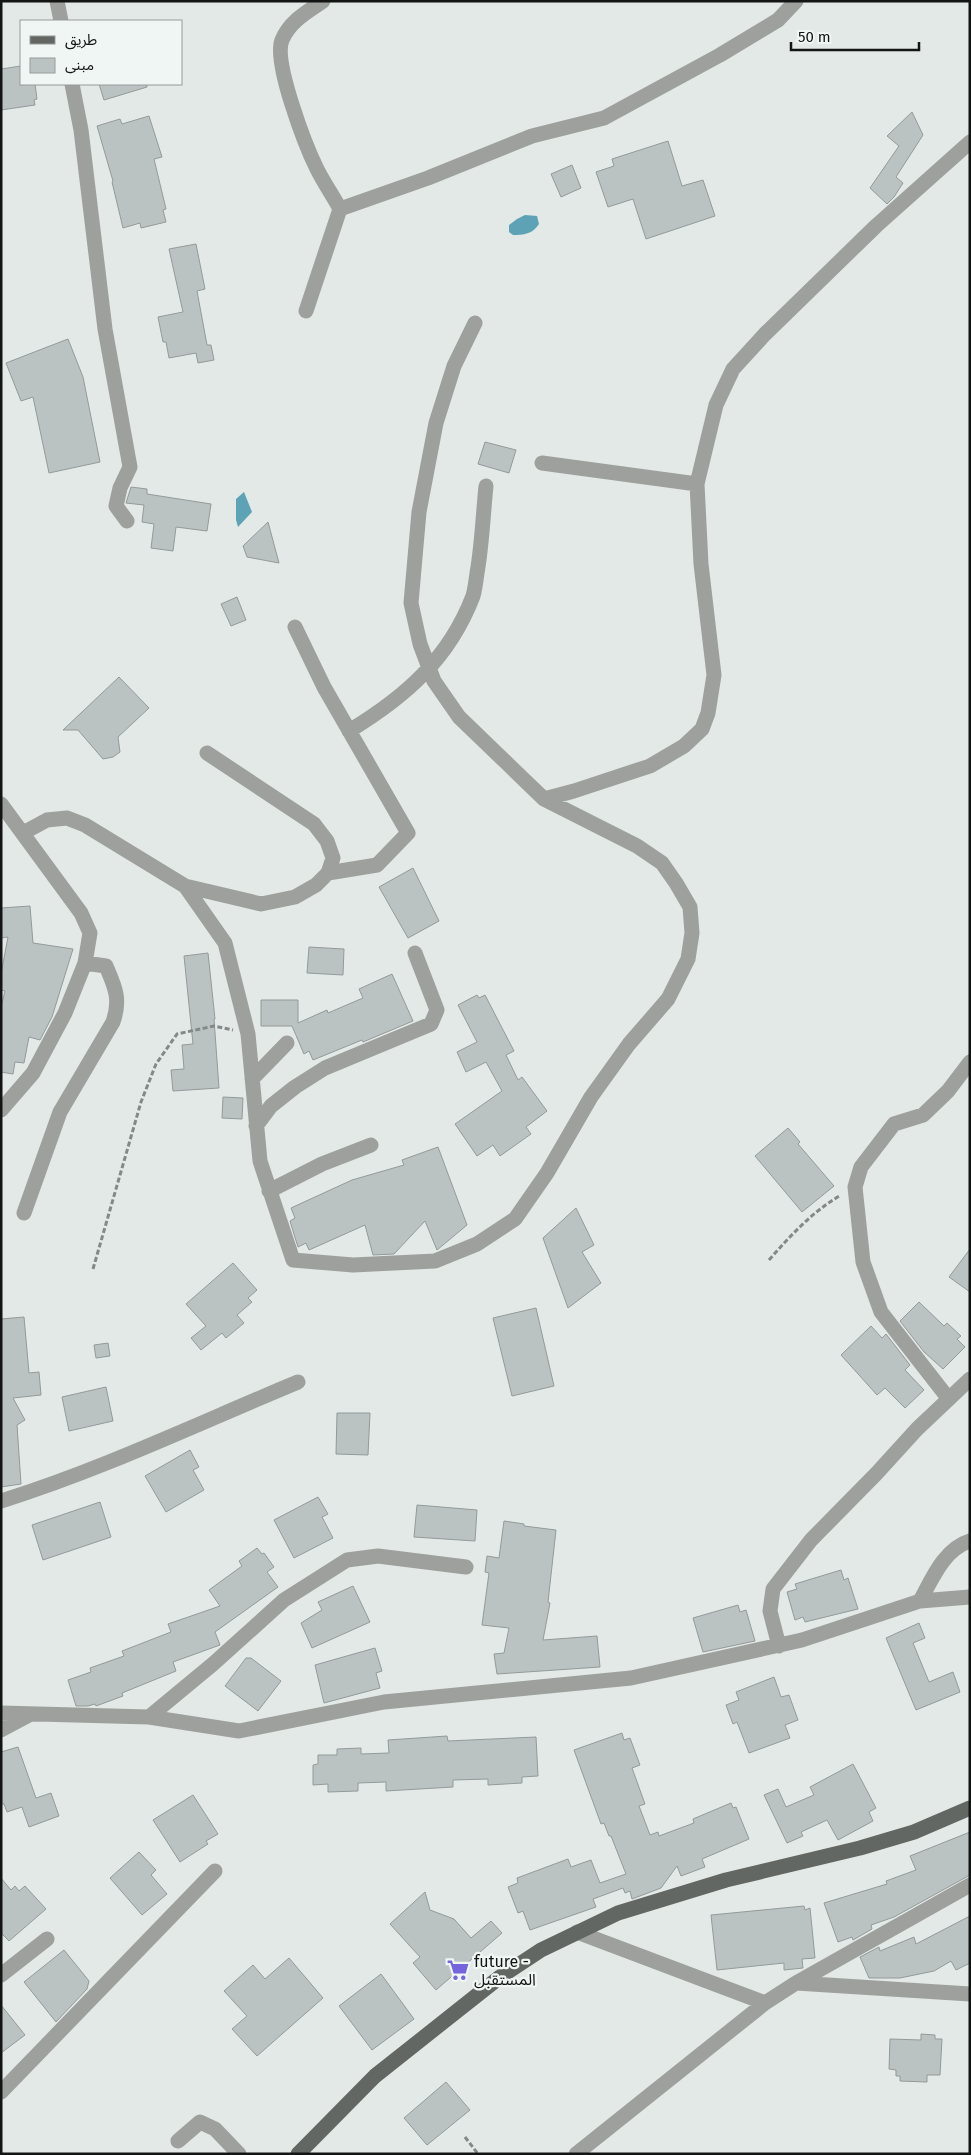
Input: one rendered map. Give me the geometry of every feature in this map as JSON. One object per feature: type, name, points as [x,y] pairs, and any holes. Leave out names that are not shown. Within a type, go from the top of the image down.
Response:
[{"type":"main road","points":[[298,2154],[375,2076],[500,1977],[541,1950],[618,1913],[726,1880],[860,1848],[914,1832],[970,1808]]},
{"type":"street","points":[[56,1],[61,20]]},
{"type":"street","points":[[306,311],[340,209],[317,168],[288,92],[282,65],[281,42],[293,22],[323,1]]},
{"type":"street","points":[[340,209],[428,178],[532,136],[604,118],[728,50],[778,20],[796,1]]},
{"type":"street","points":[[72,85],[81,130],[105,329],[130,467],[120,488],[116,506],[127,520]]},
{"type":"street","points":[[544,799],[650,766],[684,746],[702,729],[708,713],[714,675],[701,564],[697,484],[716,405],[733,369],[876,226],[970,142]]},
{"type":"street","points":[[185,886],[225,943],[248,1034],[260,1161],[293,1260],[353,1265],[435,1261],[477,1244],[514,1218],[547,1173],[591,1097],[629,1044],[668,999],[688,959],[692,932],[690,907],[676,883],[662,863],[637,846],[544,799],[460,717],[434,681],[420,644],[411,603],[419,512],[436,423],[454,366],[475,323]]},
{"type":"street","points":[[542,463],[697,484]]},
{"type":"street","points":[[349,731],[419,680],[438,660],[456,630],[473,595],[481,549],[486,486]]},
{"type":"street","points":[[295,627],[349,731],[408,833],[377,865],[328,873]]},
{"type":"street","points":[[23,833],[47,820],[67,818],[85,825],[185,886],[261,904],[295,897],[316,885],[328,873],[333,858],[328,842],[314,824],[207,754]]},
{"type":"street","points":[[1,804],[81,913],[90,933],[85,963],[65,1013],[33,1073],[1,1110]]},
{"type":"street","points":[[256,1126],[271,1106],[294,1087],[325,1068],[431,1024],[437,1010],[415,953]]},
{"type":"street","points":[[24,1213],[60,1112],[113,1022],[117,1008],[118,999],[106,966],[85,963]]},
{"type":"street","points":[[252,1079],[287,1043]]},
{"type":"street","points":[[948,1398],[880,1312],[863,1262],[854,1186],[861,1166],[894,1124],[923,1115],[948,1091],[970,1062]]},
{"type":"street","points":[[269,1191],[322,1164],[372,1145]]},
{"type":"street","points":[[779,1646],[770,1611],[773,1589],[811,1540],[948,1398],[970,1378]]},
{"type":"street","points":[[1,1500],[49,1486],[119,1460],[200,1423],[298,1382]]},
{"type":"street","points":[[920,1601],[934,1574],[948,1555],[964,1543],[970,1541]]},
{"type":"street","points":[[149,1717],[213,1664],[284,1600],[347,1560],[378,1556],[466,1567]]},
{"type":"street","points":[[1,1713],[149,1717],[240,1731],[384,1702],[631,1678],[779,1646],[850,1626],[920,1601],[970,1597]]},
{"type":"street","points":[[1,1730],[31,1714]]},
{"type":"street","points":[[1,2092],[215,1871]]},
{"type":"street","points":[[576,2154],[765,2003],[796,1983],[970,1885]]},
{"type":"street","points":[[577,1932],[765,2003]]},
{"type":"street","points":[[1,1974],[47,1940]]},
{"type":"street","points":[[796,1983],[970,1994]]},
{"type":"street","points":[[178,2141],[200,2122],[216,2129],[239,2154]]},
{"type":"path","points":[[93,1269],[140,1102],[156,1064],[177,1034],[214,1026],[248,1034]]},
{"type":"path","points":[[769,1260],[797,1228],[828,1202],[854,1186]]},
{"type":"path","points":[[465,2137],[478,2154]]},
{"type":"water","points":[[525,215],[537,216],[539,224],[537,227],[531,232],[524,234],[513,235],[509,232],[509,225]]},
{"type":"water","points":[[244,492],[252,512],[238,527],[236,499]]},
{"type":"building","points":[[20,66],[20,85],[35,85],[37,99],[34,100],[35,105],[1,110],[1,69]]},
{"type":"building","points":[[99,85],[147,85],[147,87],[104,100]]},
{"type":"building","points":[[912,112],[923,135],[896,177],[903,183],[887,204],[870,188],[899,146],[887,136]]},
{"type":"building","points":[[149,116],[162,157],[154,159],[166,209],[163,210],[166,222],[141,228],[140,223],[123,228],[113,181],[97,126],[120,119],[122,124]]},
{"type":"building","points":[[668,141],[682,186],[703,180],[715,216],[646,239],[633,199],[608,207],[596,172],[614,166],[612,159]]},
{"type":"building","points":[[572,165],[581,188],[561,197],[551,174]]},
{"type":"building","points":[[196,244],[205,289],[197,291],[207,345],[211,345],[214,360],[198,363],[196,353],[169,358],[166,342],[163,342],[158,317],[183,312],[169,249]]},
{"type":"building","points":[[68,339],[83,377],[100,462],[49,473],[33,397],[21,401],[6,363]]},
{"type":"building","points":[[485,442],[516,450],[509,473],[478,464]]},
{"type":"building","points":[[131,487],[147,489],[147,494],[211,504],[207,531],[176,527],[173,551],[151,548],[154,524],[142,522],[144,505],[126,503]]},
{"type":"building","points":[[268,522],[279,563],[247,557],[243,546]]},
{"type":"building","points":[[237,597],[246,620],[231,626],[221,604]]},
{"type":"building","points":[[119,677],[149,708],[118,737],[120,752],[113,757],[103,759],[78,730],[63,730]]},
{"type":"building","points":[[413,868],[439,921],[408,938],[379,887]]},
{"type":"building","points":[[30,906],[33,943],[73,949],[52,1017],[40,1040],[29,1037],[24,1063],[15,1062],[13,1074],[1,1072],[1,1007],[5,991],[1,990],[1,974],[8,937],[1,938],[1,908]]},
{"type":"building","points":[[309,947],[344,949],[343,975],[307,973]]},
{"type":"building","points":[[208,953],[215,1019],[219,1088],[173,1091],[171,1070],[184,1069],[182,1045],[193,1044],[184,956]]},
{"type":"building","points":[[392,974],[413,1021],[363,1042],[362,1040],[313,1060],[309,1051],[304,1054],[292,1026],[261,1026],[261,1000],[298,1000],[298,1023],[327,1010],[328,1013],[363,998],[359,989]]},
{"type":"building","points":[[477,995],[479,998],[485,995],[514,1051],[506,1055],[518,1080],[522,1077],[547,1111],[526,1127],[531,1134],[500,1156],[493,1145],[477,1156],[455,1124],[502,1091],[486,1062],[466,1072],[457,1052],[477,1042],[458,1005]]},
{"type":"building","points":[[223,1097],[243,1098],[242,1119],[222,1118]]},
{"type":"building","points":[[788,1128],[800,1142],[798,1144],[834,1186],[802,1212],[755,1156]]},
{"type":"building","points":[[438,1147],[467,1225],[437,1250],[425,1221],[394,1254],[373,1255],[365,1225],[309,1250],[306,1243],[298,1247],[290,1221],[295,1218],[291,1208],[352,1180],[404,1165],[402,1160]]},
{"type":"building","points":[[576,1208],[594,1245],[582,1252],[601,1283],[568,1308],[543,1238]]},
{"type":"building","points":[[970,1249],[970,1292],[949,1277]]},
{"type":"building","points":[[233,1263],[257,1290],[248,1298],[252,1302],[237,1315],[244,1323],[226,1338],[222,1333],[201,1350],[191,1338],[206,1326],[186,1304]]},
{"type":"building","points":[[919,1302],[944,1326],[947,1323],[961,1336],[957,1339],[965,1347],[943,1369],[924,1352],[900,1321]]},
{"type":"building","points":[[536,1308],[554,1386],[512,1396],[493,1318]]},
{"type":"building","points":[[24,1317],[29,1373],[39,1372],[41,1395],[13,1398],[25,1420],[17,1425],[21,1484],[1,1487],[1,1319]]},
{"type":"building","points":[[871,1326],[882,1338],[886,1334],[910,1365],[905,1370],[924,1390],[905,1408],[885,1388],[877,1395],[841,1355]]},
{"type":"building","points":[[108,1343],[110,1356],[96,1358],[94,1345]]},
{"type":"building","points":[[106,1387],[113,1421],[69,1431],[62,1397]]},
{"type":"building","points":[[337,1413],[370,1413],[368,1455],[336,1454]]},
{"type":"building","points":[[190,1450],[199,1467],[193,1470],[204,1490],[166,1512],[145,1476]]},
{"type":"building","points":[[318,1497],[328,1514],[322,1517],[333,1538],[294,1558],[274,1520]]},
{"type":"building","points":[[100,1502],[111,1537],[43,1560],[32,1525]]},
{"type":"building","points":[[417,1505],[477,1510],[475,1541],[414,1537]]},
{"type":"building","points":[[504,1521],[524,1524],[524,1526],[556,1530],[548,1602],[550,1603],[543,1640],[597,1636],[600,1667],[497,1674],[494,1654],[504,1653],[509,1628],[482,1625],[489,1573],[485,1572],[487,1556],[499,1558]]},
{"type":"building","points":[[257,1548],[262,1554],[264,1553],[274,1567],[267,1572],[278,1587],[215,1632],[220,1645],[173,1662],[176,1671],[122,1693],[123,1696],[96,1706],[95,1704],[76,1706],[68,1680],[91,1672],[90,1668],[124,1656],[122,1651],[171,1632],[168,1624],[220,1606],[209,1590],[242,1566],[239,1561]]},
{"type":"building","points":[[841,1570],[844,1580],[848,1578],[858,1609],[805,1622],[803,1617],[795,1620],[787,1592],[797,1589],[795,1584]]},
{"type":"building","points":[[353,1586],[370,1622],[312,1648],[301,1623],[322,1610],[318,1602]]},
{"type":"building","points":[[738,1605],[740,1612],[746,1610],[755,1641],[703,1652],[693,1618]]},
{"type":"building","points":[[919,1623],[925,1638],[913,1643],[929,1682],[953,1672],[960,1692],[916,1710],[886,1638]]},
{"type":"building","points":[[375,1648],[382,1671],[376,1673],[380,1688],[324,1703],[315,1665]]},
{"type":"building","points":[[246,1658],[251,1658],[281,1681],[258,1711],[225,1686]]},
{"type":"building","points":[[774,1677],[781,1697],[789,1695],[798,1720],[785,1725],[790,1738],[749,1753],[737,1722],[733,1724],[726,1705],[739,1700],[736,1692]]},
{"type":"building","points":[[622,1733],[624,1740],[630,1738],[640,1765],[632,1768],[645,1804],[639,1806],[650,1835],[658,1832],[659,1836],[694,1823],[693,1819],[731,1803],[733,1808],[736,1807],[749,1839],[702,1859],[705,1867],[681,1876],[677,1866],[661,1888],[632,1899],[630,1891],[625,1893],[623,1888],[593,1899],[596,1907],[530,1930],[523,1911],[518,1913],[508,1887],[518,1883],[517,1878],[568,1859],[571,1867],[591,1860],[600,1883],[626,1874],[611,1836],[609,1836],[604,1823],[601,1824],[574,1750]]},
{"type":"building","points":[[447,1736],[448,1741],[536,1737],[538,1776],[522,1777],[522,1783],[488,1785],[488,1779],[453,1780],[453,1787],[386,1791],[386,1782],[358,1783],[358,1791],[328,1792],[328,1784],[313,1785],[313,1765],[318,1764],[318,1755],[337,1755],[337,1749],[361,1748],[361,1754],[389,1753],[388,1740]]},
{"type":"building","points":[[18,1747],[36,1798],[51,1793],[59,1816],[29,1827],[22,1807],[7,1812],[4,1804],[1,1804],[1,1752]]},
{"type":"building","points":[[853,1764],[876,1808],[869,1812],[873,1821],[838,1840],[827,1820],[801,1832],[803,1836],[787,1843],[764,1795],[778,1789],[786,1807],[814,1795],[810,1787]]},
{"type":"building","points":[[193,1795],[218,1834],[206,1841],[208,1844],[180,1862],[153,1820]]},
{"type":"building","points":[[970,1832],[970,1875],[894,1917],[871,1925],[872,1929],[853,1940],[852,1937],[838,1942],[824,1903],[887,1884],[886,1881],[916,1870],[910,1856]]},
{"type":"building","points":[[139,1852],[156,1870],[151,1875],[167,1894],[142,1915],[110,1878]]},
{"type":"building","points":[[1,1878],[11,1890],[15,1886],[19,1891],[25,1886],[46,1909],[9,1941],[1,1933]]},
{"type":"building","points":[[425,1892],[430,1910],[454,1919],[471,1938],[491,1921],[502,1933],[436,1990],[413,1963],[420,1957],[390,1924]]},
{"type":"building","points":[[804,1906],[805,1910],[810,1908],[815,1958],[802,1959],[803,1968],[784,1970],[784,1963],[717,1970],[711,1915]]},
{"type":"building","points":[[970,1916],[970,1963],[956,1970],[951,1961],[934,1971],[900,1978],[869,1978],[860,1957],[879,1947],[880,1951],[914,1937],[916,1944]]},
{"type":"building","points":[[64,1950],[89,1981],[87,1989],[56,2022],[24,1982]]},
{"type":"building","points":[[289,1958],[323,1998],[257,2056],[232,2029],[247,2016],[224,1991],[253,1965],[265,1979]]},
{"type":"building","points":[[381,1974],[414,2019],[372,2050],[339,2006]]},
{"type":"building","points":[[1,2005],[25,2035],[1,2053]]},
{"type":"building","points":[[921,2034],[935,2035],[935,2039],[942,2039],[940,2075],[927,2075],[927,2082],[900,2081],[900,2076],[896,2076],[896,2070],[889,2069],[890,2039],[921,2040]]},
{"type":"building","points":[[446,2082],[470,2110],[427,2145],[404,2118]]},
{"type":"place","name":"future - المستقبل","points":[[458,1970]]}]
